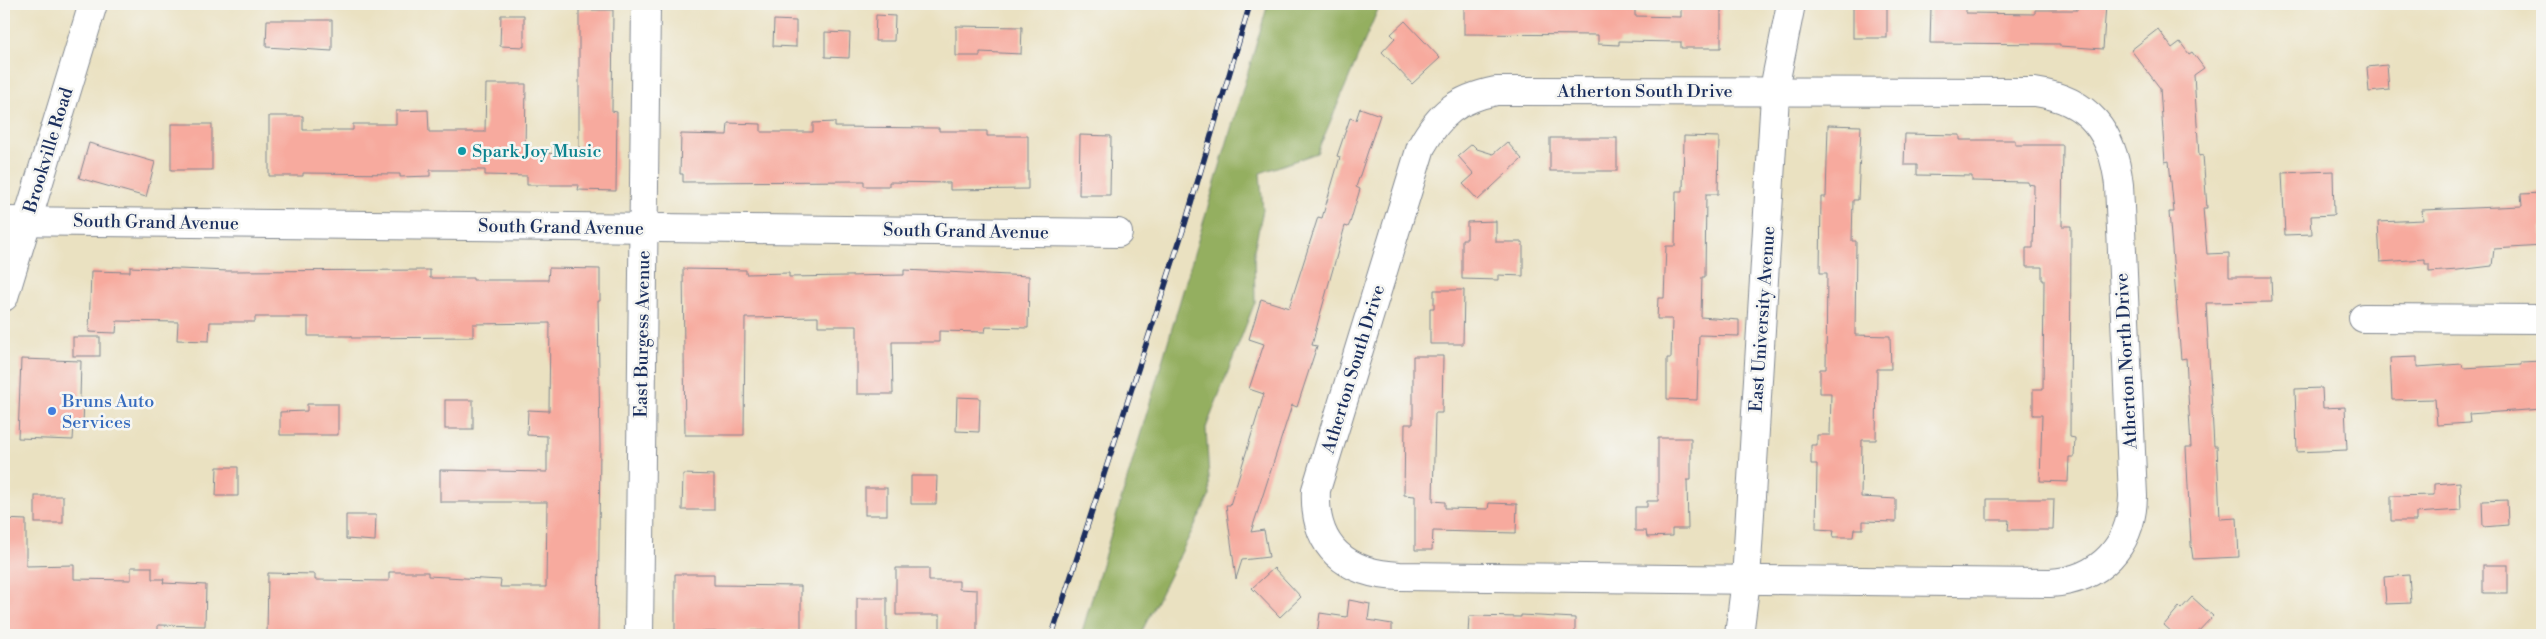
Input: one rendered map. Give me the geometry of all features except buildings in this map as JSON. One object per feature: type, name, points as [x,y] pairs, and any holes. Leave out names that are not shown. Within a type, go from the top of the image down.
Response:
[{"type":"street","name":"Brookville Road","points":[[4,297],[15,221],[93,4]]},
{"type":"street","name":"East Burgess Avenue","points":[[639,635],[646,4]]},
{"type":"street","name":"East University Avenue","points":[[1740,635],[1746,580],[1776,91],[1779,59],[1791,4]]},
{"type":"street","name":"Atherton South Drive","points":[[1746,580],[1378,575],[1365,572],[1345,561],[1329,545],[1317,513],[1316,490],[1421,147],[1438,119],[1464,100],[1496,91],[1776,91]]},
{"type":"street","name":"Atherton North Drive","points":[[1746,580],[2061,583],[2083,577],[2109,558],[2128,530],[2133,508],[2119,179],[2110,140],[2088,114],[2068,101],[2035,92],[1776,91]]},
{"type":"street","name":"South Grand Avenue","points":[[15,221],[1118,233]]},
{"type":"street","points":[[2363,318],[2542,319]]},
{"type":"green space","points":[[1268,4],[1384,4],[1379,7],[1317,153],[1260,173],[1263,210],[1254,250],[1255,302],[1206,428],[1210,495],[1140,635],[1081,635]]},
{"type":"railway","points":[[1052,635],[1185,224],[1250,4]]},
{"type":"place","name":"Spark Joy Music","points":[[462,151]]},
{"type":"place","name":"Bruns Auto Services","points":[[52,411]]}]
